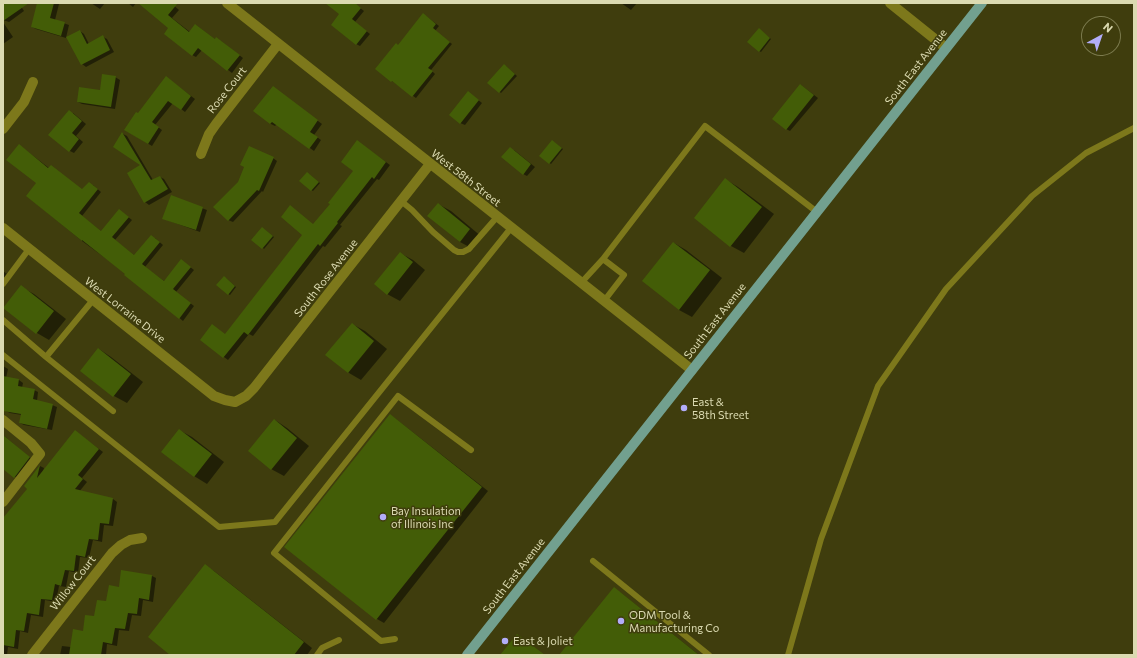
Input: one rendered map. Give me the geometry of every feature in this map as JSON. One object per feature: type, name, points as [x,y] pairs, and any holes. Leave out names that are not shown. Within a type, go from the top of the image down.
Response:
[{"type":"main road","name":"South East Avenue","points":[[467,655],[982,3]]},
{"type":"street","name":"West 58th Street","points":[[227,3],[692,370]]},
{"type":"street","points":[[890,3],[946,48]]},
{"type":"street","name":"Rose Court","points":[[201,154],[209,134],[216,124],[278,44]]},
{"type":"street","points":[[3,129],[24,102],[33,82]]},
{"type":"street","name":"South Rose Avenue","points":[[235,402],[246,396],[254,388],[430,164]]},
{"type":"street","name":"West Lorraine Drive","points":[[3,228],[214,396],[235,402]]},
{"type":"street","points":[[3,420],[31,443],[40,454],[3,502]]},
{"type":"street","points":[[3,485],[12,491]]},
{"type":"street","name":"Willow Court","points":[[32,655],[112,553],[121,545],[130,540],[142,538]]},
{"type":"lane","points":[[581,283],[603,259],[705,126],[817,212]]},
{"type":"lane","points":[[788,655],[821,539],[878,386],[946,289],[1032,196],[1086,153],[1134,128]]},
{"type":"lane","points":[[401,201],[433,232],[458,252],[463,252],[469,249],[497,217]]},
{"type":"lane","points":[[3,355],[218,527],[275,522],[511,228]]},
{"type":"lane","points":[[3,284],[29,249]]},
{"type":"lane","points":[[603,259],[624,275],[604,301]]},
{"type":"lane","points":[[46,357],[93,300]]},
{"type":"lane","points":[[3,320],[46,357],[114,411]]},
{"type":"lane","points":[[395,639],[381,641],[274,553],[398,396],[471,450]]},
{"type":"lane","points":[[593,561],[709,655]]},
{"type":"lane","points":[[316,655],[322,648],[339,640]]},
{"type":"building","points":[[3,3],[29,3],[3,21]]},
{"type":"building","points":[[37,3],[54,3],[50,18],[65,22],[61,36],[31,27]]},
{"type":"building","points":[[138,3],[178,3],[168,15],[189,32],[195,24],[215,39],[216,37],[240,55],[227,71],[198,48],[192,56],[164,34],[168,28]]},
{"type":"building","points":[[325,3],[355,3],[361,8],[352,19],[367,31],[356,45],[331,25],[339,14]]},
{"type":"building","points":[[423,13],[436,24],[433,28],[450,42],[428,68],[433,71],[412,97],[375,69],[396,43],[398,45]]},
{"type":"building","points":[[759,28],[770,38],[759,52],[747,42]]},
{"type":"building","points":[[80,30],[87,44],[103,35],[110,50],[81,65],[66,37]]},
{"type":"building","points":[[504,64],[515,74],[499,93],[487,83]]},
{"type":"building","points":[[102,74],[116,76],[111,107],[77,102],[79,87],[100,90]]},
{"type":"building","points":[[166,76],[191,96],[181,110],[168,101],[152,122],[159,127],[148,144],[124,130],[136,112],[138,113]]},
{"type":"building","points":[[800,84],[814,95],[786,130],[772,119]]},
{"type":"building","points":[[273,86],[318,120],[310,132],[318,137],[309,149],[272,122],[270,124],[253,111]]},
{"type":"building","points":[[468,91],[479,100],[460,124],[449,115]]},
{"type":"building","points":[[69,110],[82,121],[72,133],[79,139],[69,152],[48,135]]},
{"type":"building","points":[[122,132],[151,180],[160,176],[168,189],[144,203],[127,173],[140,165],[113,147]]},
{"type":"building","points":[[357,140],[386,162],[374,179],[372,177],[320,246],[318,244],[248,335],[244,332],[223,358],[200,340],[212,324],[225,334],[302,235],[281,217],[290,205],[313,224],[330,204],[328,203],[353,171],[341,162]]},
{"type":"building","points":[[552,140],[562,148],[549,164],[539,156]]},
{"type":"building","points":[[19,144],[48,168],[51,165],[82,189],[89,182],[98,189],[79,213],[101,231],[119,209],[129,217],[112,237],[134,255],[151,235],[160,242],[142,264],[164,281],[181,259],[191,267],[173,289],[191,303],[179,319],[124,275],[125,274],[26,196],[36,183],[6,160]]},
{"type":"building","points":[[249,146],[274,157],[259,191],[257,190],[228,221],[213,207],[238,182],[244,167],[240,165]]},
{"type":"building","points":[[510,147],[531,164],[523,175],[501,157]]},
{"type":"building","points":[[307,172],[319,182],[311,191],[299,181]]},
{"type":"building","points":[[725,178],[762,207],[730,247],[694,218]]},
{"type":"building","points":[[171,195],[203,207],[196,230],[162,219]]},
{"type":"building","points":[[438,203],[470,229],[460,242],[427,216]]},
{"type":"building","points":[[262,227],[273,236],[262,249],[251,240]]},
{"type":"building","points":[[673,242],[710,270],[679,310],[642,281]]},
{"type":"building","points":[[400,252],[413,262],[387,295],[374,284]]},
{"type":"building","points":[[224,276],[235,286],[228,295],[216,285]]},
{"type":"building","points":[[21,285],[54,311],[36,334],[3,308]]},
{"type":"building","points":[[352,323],[374,341],[348,373],[325,355]]},
{"type":"building","points":[[98,348],[131,374],[113,397],[80,371]]},
{"type":"building","points":[[3,376],[19,379],[18,386],[35,389],[33,399],[53,404],[47,429],[19,423],[21,414],[3,411]]},
{"type":"building","name":"Bay Insulation of Illinois Inc","points":[[390,414],[482,487],[376,620],[284,547]]},
{"type":"building","points":[[274,419],[297,438],[271,470],[248,451]]},
{"type":"building","points":[[179,429],[212,454],[194,477],[161,452]]},
{"type":"building","points":[[75,430],[99,449],[78,475],[83,479],[75,489],[113,498],[109,524],[100,523],[98,540],[89,539],[85,557],[76,555],[74,571],[65,570],[61,586],[55,584],[52,600],[41,599],[39,615],[27,613],[24,631],[16,630],[14,647],[3,645],[3,518],[27,489],[24,486],[40,465],[37,478]]},
{"type":"building","points":[[3,435],[30,457],[14,478],[3,469]]},
{"type":"building","points":[[205,564],[304,642],[294,655],[170,655],[148,637]]},
{"type":"building","points":[[121,570],[152,575],[149,600],[139,598],[137,614],[128,613],[125,629],[115,628],[112,644],[103,642],[101,655],[69,655],[73,629],[83,631],[85,615],[94,616],[97,600],[106,601],[109,585],[119,587]]},
{"type":"building","name":"ODM Tool & Manufacturing Co","points":[[614,587],[699,655],[559,655]]},
{"type":"building","points":[[517,634],[545,655],[500,655]]},
{"type":"place","name":"East & 58th Street","points":[[684,408]]},
{"type":"place","name":"Bay Insulation of Illinois Inc","points":[[383,517]]},
{"type":"place","name":"ODM Tool & Manufacturing Co","points":[[621,621]]},
{"type":"place","name":"East & Joliet","points":[[505,641]]}]
